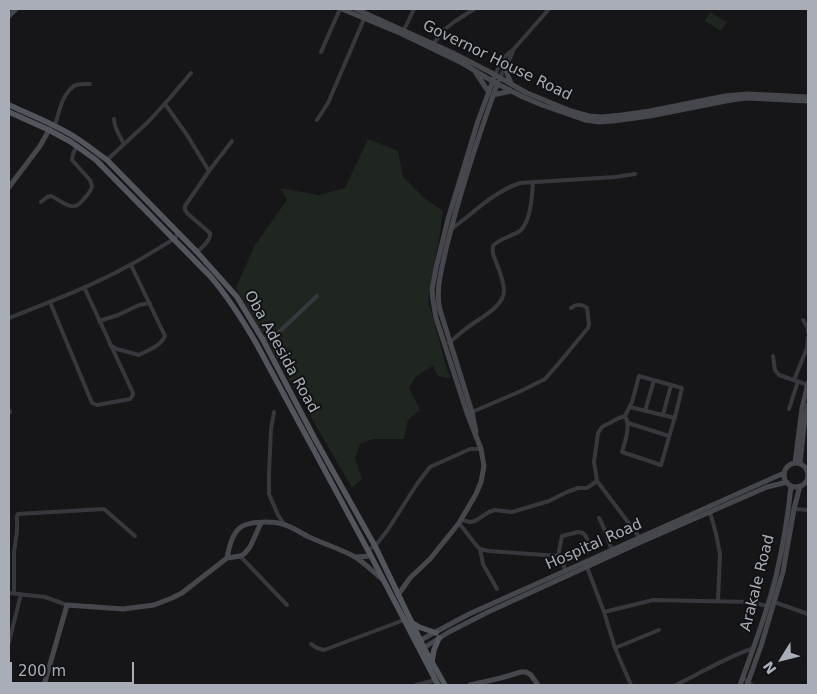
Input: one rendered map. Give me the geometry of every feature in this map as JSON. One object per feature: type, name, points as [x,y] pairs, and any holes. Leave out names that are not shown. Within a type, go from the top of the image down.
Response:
[{"type":"main road","name":"Oba Adesida Road","points":[[9,105],[54,125],[75,137],[107,160],[226,296],[241,318],[370,553],[404,620],[422,649],[437,683]]},
{"type":"main road","name":"Oba Adesida Road","points":[[9,112],[49,130],[77,146],[96,160],[176,237],[197,252],[237,297],[263,340],[375,546],[412,623],[418,642]]},
{"type":"main road","points":[[412,623],[436,632]]},
{"type":"main road","points":[[432,661],[439,638]]},
{"type":"main road","name":"Oba Adesida Road","points":[[422,649],[432,661],[445,685]]},
{"type":"street","points":[[9,16],[16,9]]},
{"type":"street","points":[[321,52],[341,9]]},
{"type":"street","name":"Governor House Road","points":[[341,9],[433,44],[550,108],[585,120],[613,122],[747,98],[808,101]]},
{"type":"street","name":"Governor House Road","points":[[356,9],[496,80]]},
{"type":"street","points":[[403,32],[414,9]]},
{"type":"street","points":[[433,44],[444,30],[474,9]]},
{"type":"street","points":[[398,595],[410,578],[430,559],[460,521],[481,482],[484,466],[481,449],[472,412],[440,310],[438,296],[442,267],[450,230],[493,96],[502,60],[549,9]]},
{"type":"street","points":[[317,120],[330,98],[364,18]]},
{"type":"street","points":[[477,437],[467,413],[436,318],[432,290],[448,219],[488,91],[513,50]]},
{"type":"street","points":[[493,96],[511,88],[505,66]]},
{"type":"street","points":[[474,70],[488,91]]},
{"type":"street","points":[[107,160],[149,121],[191,73]]},
{"type":"street","points":[[54,125],[67,94],[80,84],[90,84]]},
{"type":"street","name":"Governor House Road","points":[[511,88],[571,111],[602,117],[650,111],[733,95],[756,94],[808,97]]},
{"type":"street","points":[[165,104],[209,171]]},
{"type":"street","points":[[114,119],[116,129],[124,144]]},
{"type":"street","points":[[9,187],[40,146],[49,130]]},
{"type":"street","points":[[197,252],[208,240],[210,233],[188,214],[185,206],[232,141]]},
{"type":"street","points":[[41,202],[51,196],[72,207],[80,204],[89,193],[92,186],[90,180],[72,160],[77,146]]},
{"type":"street","points":[[450,230],[487,200],[506,188],[520,183],[635,174]]},
{"type":"street","points":[[449,343],[502,300],[504,291],[492,249],[496,242],[509,237],[523,227],[531,206],[533,182]]},
{"type":"street","points":[[9,318],[50,302],[131,265],[176,237]]},
{"type":"street","points":[[110,345],[117,349],[139,354],[161,342],[165,336],[131,265]]},
{"type":"street","points":[[50,302],[90,399],[94,404],[130,398],[133,395],[84,287]]},
{"type":"street","points":[[139,305],[146,296]]},
{"type":"street","points":[[263,340],[278,333],[317,296]]},
{"type":"street","points":[[99,320],[118,315],[139,305],[150,304]]},
{"type":"street","points":[[472,412],[533,386],[554,369],[590,324],[587,308],[578,305],[570,308]]},
{"type":"street","points":[[803,320],[808,328],[808,332]]},
{"type":"street","points":[[789,409],[807,348],[808,338]]},
{"type":"street","points":[[773,356],[775,370],[779,375],[808,384],[802,408],[801,464]]},
{"type":"street","points":[[625,416],[628,429],[622,452],[661,465],[682,388],[639,376],[630,407],[625,416],[602,427],[598,432],[594,462],[597,481],[640,538]]},
{"type":"street","points":[[646,410],[654,380]]},
{"type":"street","points":[[663,415],[671,385]]},
{"type":"street","points":[[801,464],[790,465],[784,473],[789,484],[796,487],[805,484],[808,480],[807,470],[801,464],[801,450],[808,405]]},
{"type":"street","points":[[630,407],[675,418]]},
{"type":"street","points":[[274,412],[271,429],[269,494],[284,524]]},
{"type":"street","points":[[628,423],[669,436]]},
{"type":"street","points":[[470,449],[477,437]]},
{"type":"street","points":[[355,557],[370,553],[387,531],[426,471],[434,465],[470,449],[481,449]]},
{"type":"street","points":[[801,450],[808,453]]},
{"type":"street","name":"Hospital Road","points":[[418,642],[470,614],[784,473]]},
{"type":"street","points":[[460,521],[475,521],[495,510],[512,512],[549,501],[578,488],[586,488],[597,481]]},
{"type":"street","name":"Hospital Road","points":[[422,649],[456,628],[488,612],[710,512],[767,487],[789,484]]},
{"type":"street","name":"Arakale Road","points":[[740,685],[754,648],[776,576],[788,514],[789,484]]},
{"type":"street","name":"Arakale Road","points":[[749,684],[783,572],[800,486]]},
{"type":"street","points":[[14,593],[16,516],[20,514],[104,509],[135,536]]},
{"type":"street","points":[[794,509],[808,510]]},
{"type":"street","points":[[710,512],[720,554],[718,600]]},
{"type":"street","points":[[599,518],[604,526],[612,550]]},
{"type":"street","points":[[460,521],[476,546],[480,549],[558,556],[563,562],[565,572]]},
{"type":"street","points":[[9,593],[45,597],[67,605],[123,609],[154,605],[182,593],[227,558],[240,556],[248,550],[261,523]]},
{"type":"street","points":[[227,558],[238,529],[249,524],[284,524],[355,557],[382,578]]},
{"type":"street","points":[[558,556],[562,536],[578,532],[583,532],[586,536],[588,543],[587,552]]},
{"type":"street","points":[[480,549],[483,564],[497,589]]},
{"type":"street","points":[[9,552],[14,552]]},
{"type":"street","points":[[240,556],[287,605]]},
{"type":"street","points":[[587,568],[630,685]]},
{"type":"street","points":[[9,642],[21,594]]},
{"type":"street","points":[[604,612],[653,600],[718,600],[750,602],[767,606]]},
{"type":"street","points":[[774,602],[808,614]]},
{"type":"street","points":[[44,685],[67,605]]},
{"type":"street","points":[[311,644],[324,650],[404,620]]},
{"type":"street","points":[[615,648],[659,630]]},
{"type":"street","points":[[676,685],[719,662],[754,648]]},
{"type":"street","points":[[470,685],[521,672],[531,675],[538,685]]},
{"type":"street","points":[[743,678],[749,684]]},
{"type":"street","points":[[416,685],[437,683]]},
{"type":"shaded area","points":[[710,12],[727,22],[721,31],[705,21]]},
{"type":"shaded area","points":[[368,139],[398,151],[403,177],[424,198],[443,211],[428,300],[451,378],[438,376],[433,366],[416,376],[409,388],[420,410],[408,420],[404,439],[373,439],[360,444],[355,458],[362,479],[352,488],[236,288],[255,245],[287,200],[280,188],[319,195],[345,188]]}]
